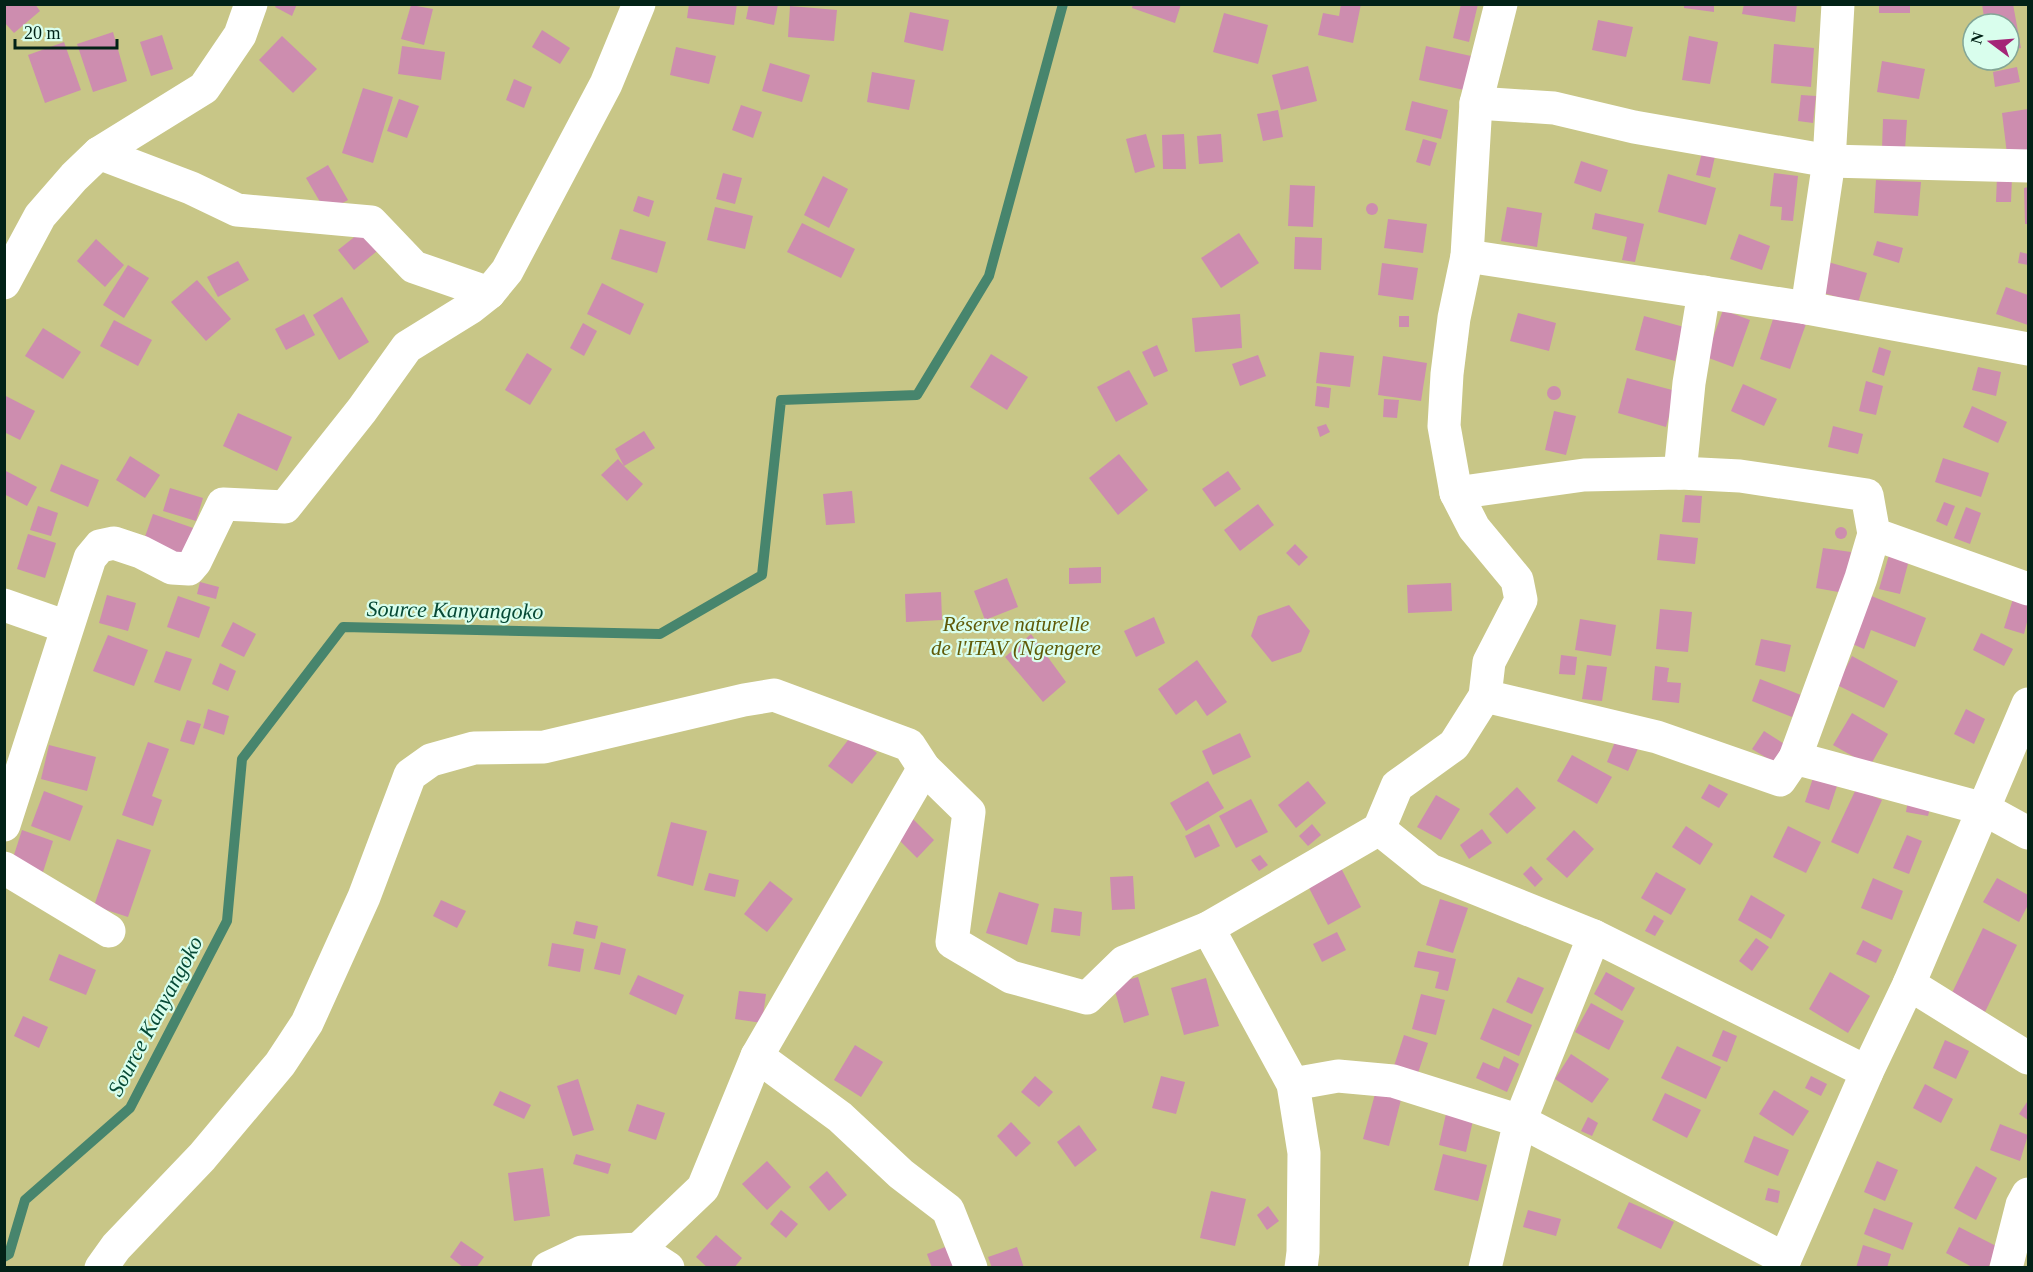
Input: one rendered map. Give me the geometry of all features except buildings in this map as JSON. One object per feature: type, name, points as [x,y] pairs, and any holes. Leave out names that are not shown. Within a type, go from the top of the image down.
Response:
[{"type":"street","points":[[4,283],[40,216],[74,177],[99,153],[204,88],[240,35],[251,4]]},
{"type":"street","points":[[4,825],[90,558],[100,546],[114,543],[141,552],[172,568],[189,569],[195,562],[223,504],[285,507],[362,410],[407,347],[470,308],[489,292],[507,271],[596,105],[639,4]]},
{"type":"street","points":[[101,1268],[116,1247],[202,1157],[280,1064],[307,1023],[364,897],[410,775],[431,760],[474,748],[544,747],[774,695],[909,745],[924,768],[969,812],[952,942],[1011,977],[1087,998],[1124,962],[1208,928],[1379,829],[1397,786],[1454,745],[1485,696],[1489,662],[1521,600],[1517,580],[1474,528],[1456,493],[1444,426],[1447,374],[1454,318],[1467,256],[1476,103],[1501,4]]},
{"type":"street","points":[[1807,308],[1828,161],[1838,4]]},
{"type":"street","points":[[1476,103],[1554,108],[1634,127],[1828,161],[2028,166]]},
{"type":"street","points":[[99,153],[191,188],[237,210],[372,222],[414,267],[489,292]]},
{"type":"street","points":[[1467,256],[1807,308],[2028,349]]},
{"type":"street","points":[[1680,473],[1689,383],[1704,292]]},
{"type":"street","points":[[1456,493],[1584,475],[1680,473],[1740,476],[1867,495],[1874,534],[1862,578],[1795,758],[1780,780],[1658,737],[1485,696]]},
{"type":"street","points":[[1874,534],[2028,589]]},
{"type":"street","points":[[4,605],[67,627]]},
{"type":"street","points":[[1293,1084],[1338,1076],[1393,1081],[1520,1121],[1783,1263],[1867,1072],[1909,984],[2028,704]]},
{"type":"street","points":[[1795,758],[1984,809],[2028,833]]},
{"type":"street","points":[[636,1258],[703,1188],[758,1056],[924,768]]},
{"type":"street","points":[[1379,829],[1430,870],[1594,936],[1867,1072]]},
{"type":"street","points":[[4,868],[109,931]]},
{"type":"street","points":[[1208,928],[1293,1084],[1304,1153],[1301,1268]]},
{"type":"street","points":[[1485,1268],[1520,1121],[1594,936]]},
{"type":"street","points":[[1909,984],[2028,1058]]},
{"type":"street","points":[[758,1056],[840,1117],[901,1174],[948,1209],[971,1268]]},
{"type":"street","points":[[2006,1268],[2022,1205],[2028,1194]]},
{"type":"street","points":[[548,1268],[582,1252],[636,1258],[668,1268]]},
{"type":"green space","name":"Réserve naturelle de l'ITAV (Ngengere","points":[[5,5],[2028,5],[2028,1267],[5,1267]]},
{"type":"waterway","name":"Source Kanyangoko","points":[[4,1257],[9,1254],[25,1200],[130,1108],[227,921],[242,759],[343,627],[660,634],[762,575],[781,400],[917,395],[989,276],[1063,4]]}]
